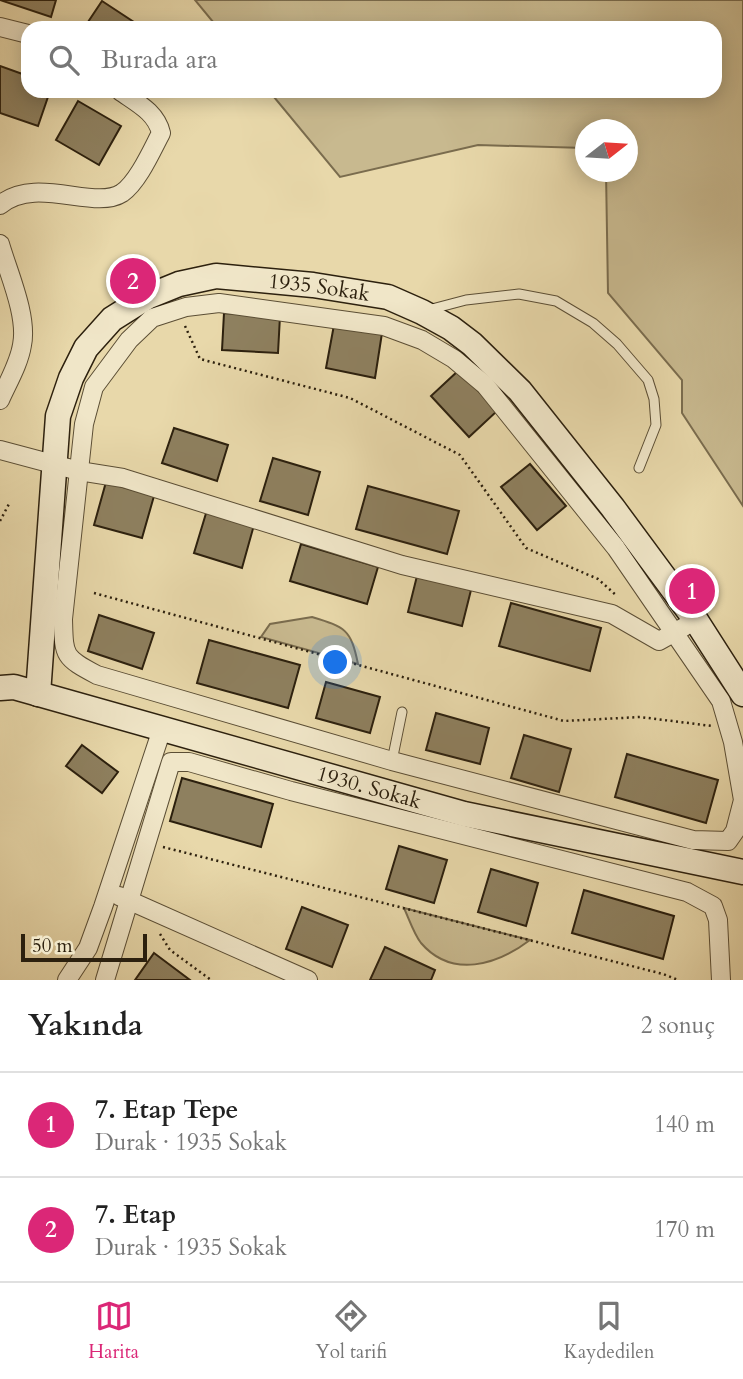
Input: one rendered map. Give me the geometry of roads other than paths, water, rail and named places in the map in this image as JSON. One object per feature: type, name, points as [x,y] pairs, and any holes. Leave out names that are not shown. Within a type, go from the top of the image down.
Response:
[{"type":"street","points":[[0,27],[21,32]]},
{"type":"street","points":[[0,205],[21,195],[39,192],[107,198],[121,194],[130,186],[161,133],[152,114],[130,98]]},
{"type":"street","points":[[0,244],[21,314],[23,335],[19,356],[0,400]]},
{"type":"street","name":"1935 Sokak","points":[[38,694],[58,416],[71,378],[86,348],[112,318],[147,297],[179,284],[216,276],[313,285],[388,297],[422,312],[472,344],[520,391],[612,508],[685,626],[743,694]]},
{"type":"street","points":[[179,284],[182,309]]},
{"type":"street","points":[[219,303],[335,317],[384,326],[422,340],[454,359],[485,386],[616,548],[685,626],[721,701],[729,728],[743,800],[736,831],[728,841],[693,840],[392,761],[97,675],[70,660],[64,648],[63,619],[84,424],[94,387],[129,340],[152,318],[182,309],[219,303]]},
{"type":"street","points":[[0,450],[79,471],[134,481],[402,565],[612,614],[659,641],[685,626]]},
{"type":"street","name":"1930. Sokak","points":[[0,688],[14,687],[464,814],[743,872]]},
{"type":"street","points":[[67,980],[88,948],[162,729]]},
{"type":"street","points":[[105,980],[136,904],[146,843],[171,762],[188,762],[687,892],[713,906],[718,920],[721,980]]},
{"type":"street","points":[[108,891],[308,980]]},
{"type":"lane","points":[[422,312],[466,300],[519,295],[556,301],[593,323],[617,344],[648,380],[654,399],[656,425],[639,468]]},
{"type":"lane","points":[[392,761],[402,712]]},
{"type":"place","name":"7. Etap","points":[[133,281]]},
{"type":"place","name":"7. Etap Tepe","points":[[692,591]]}]
